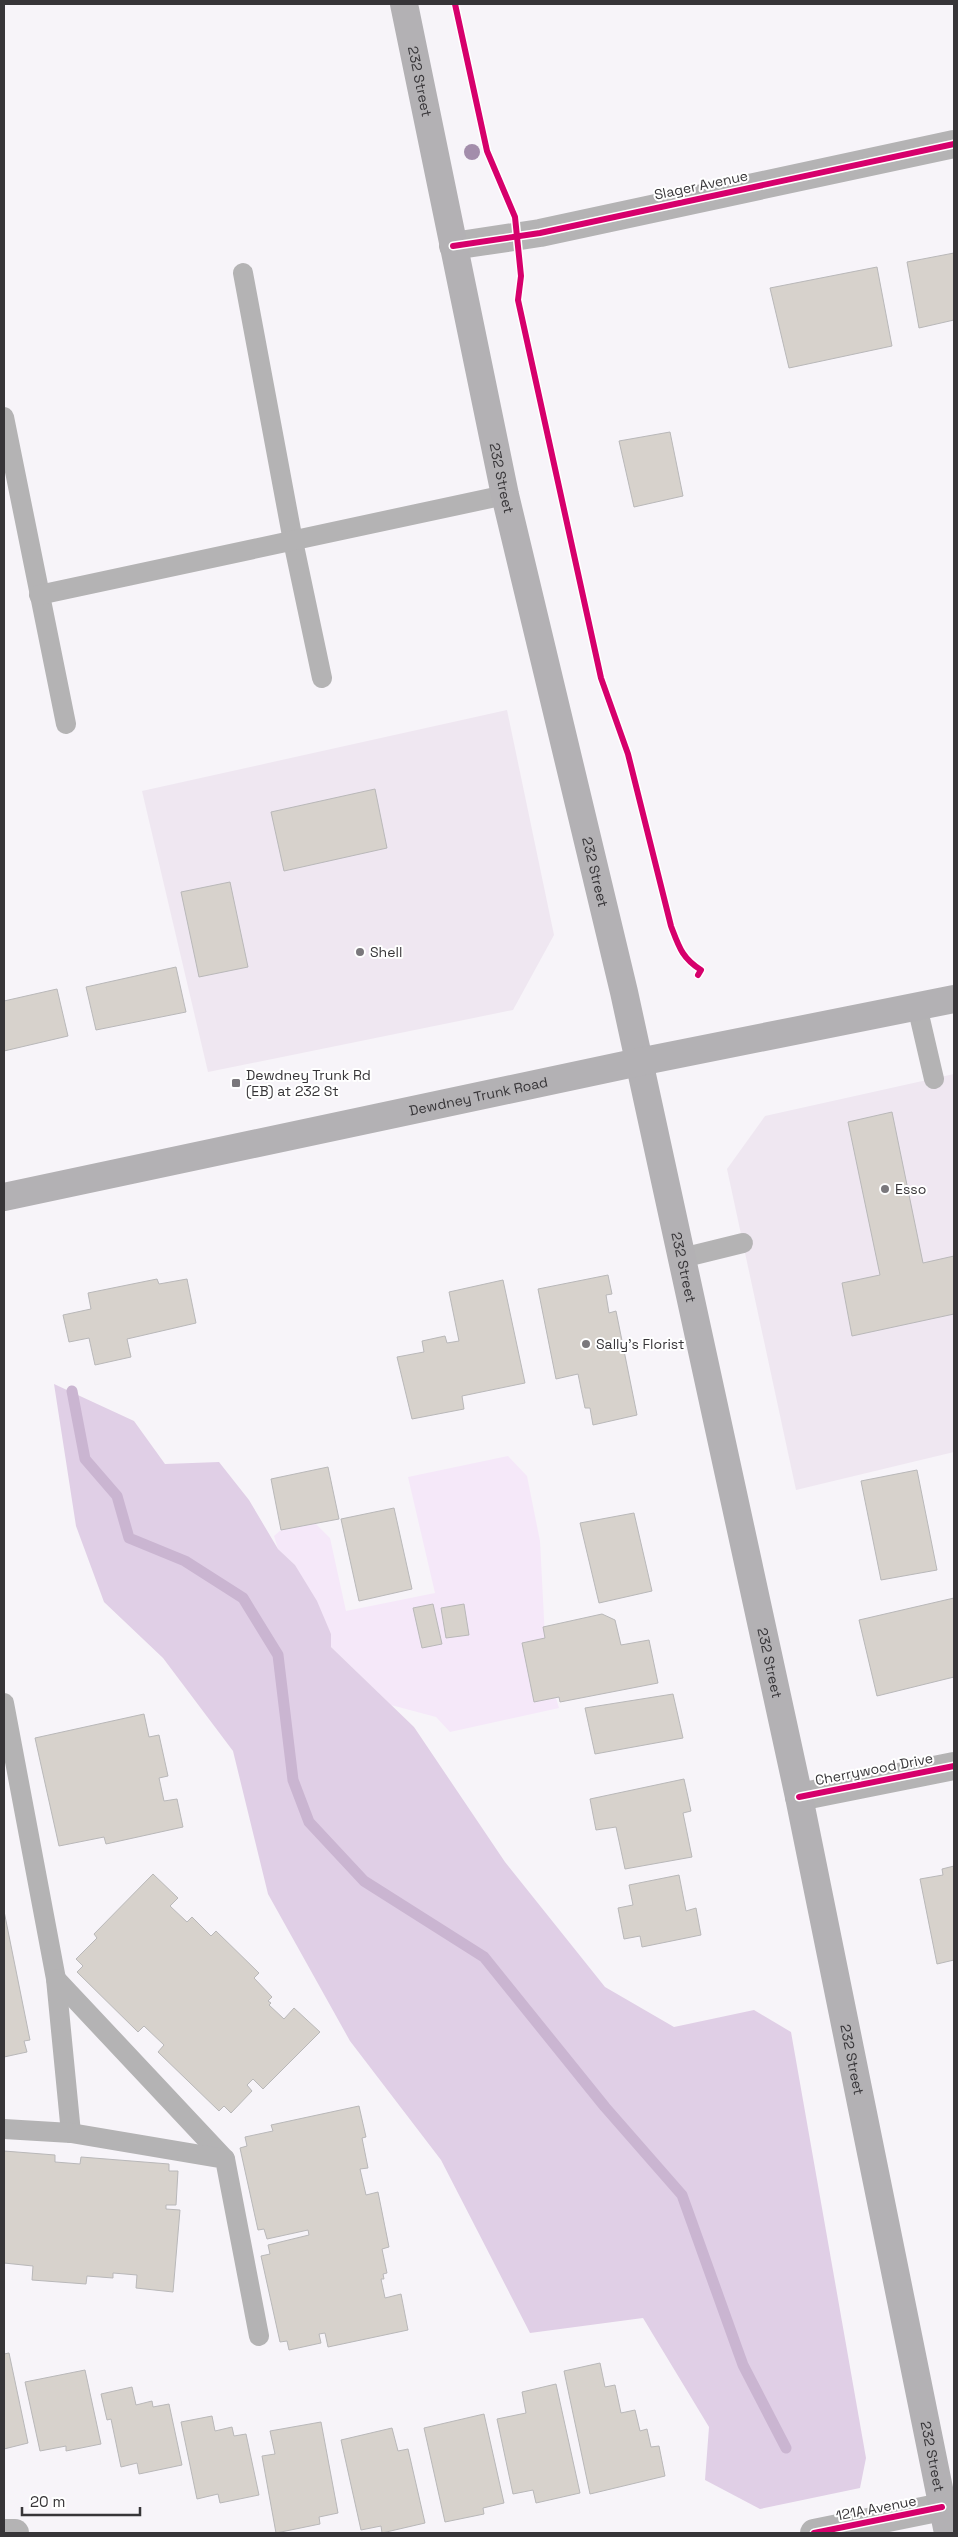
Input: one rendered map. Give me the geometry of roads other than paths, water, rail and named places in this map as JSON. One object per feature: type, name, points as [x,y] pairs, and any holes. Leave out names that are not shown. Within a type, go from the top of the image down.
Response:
[{"type":"main road","name":"232 Street","points":[[404,4],[506,495],[639,1062],[799,1797],[945,2520]]},
{"type":"main road","name":"Dewdney Trunk Road","points":[[4,1197],[639,1062],[954,998]]},
{"type":"street","name":"Slager Avenue","points":[[453,246],[540,233],[954,144]]},
{"type":"street","name":"Cherrywood Drive","points":[[799,1797],[954,1766]]},
{"type":"street","name":"121A Avenue","points":[[814,2533],[945,2520]]},
{"type":"street","points":[[4,2533],[15,2533]]},
{"type":"lane","points":[[242,273],[293,541],[322,678]]},
{"type":"lane","points":[[4,417],[66,724]]},
{"type":"lane","points":[[39,595],[506,495]]},
{"type":"lane","points":[[917,1006],[934,1079]]},
{"type":"lane","points":[[682,1258],[743,1243]]},
{"type":"lane","points":[[4,1703],[56,1979],[71,2133]]},
{"type":"lane","points":[[56,1979],[225,2159],[259,2336]]},
{"type":"lane","points":[[4,2129],[71,2133],[225,2159]]},
{"type":"waterway","points":[[72,1391],[85,1459],[117,1496],[129,1538],[185,1561],[243,1598],[278,1655],[293,1780],[309,1822],[364,1881],[484,1957],[605,2107],[682,2195],[743,2365],[786,2448]]},
{"type":"place","name":"Shell","points":[[360,952]]},
{"type":"place","name":"Dewdney Trunk Rd (EB) at 232 St","points":[[236,1083]]},
{"type":"place","name":"Esso","points":[[885,1189]]},
{"type":"place","name":"Sally's Florist","points":[[586,1344]]}]
